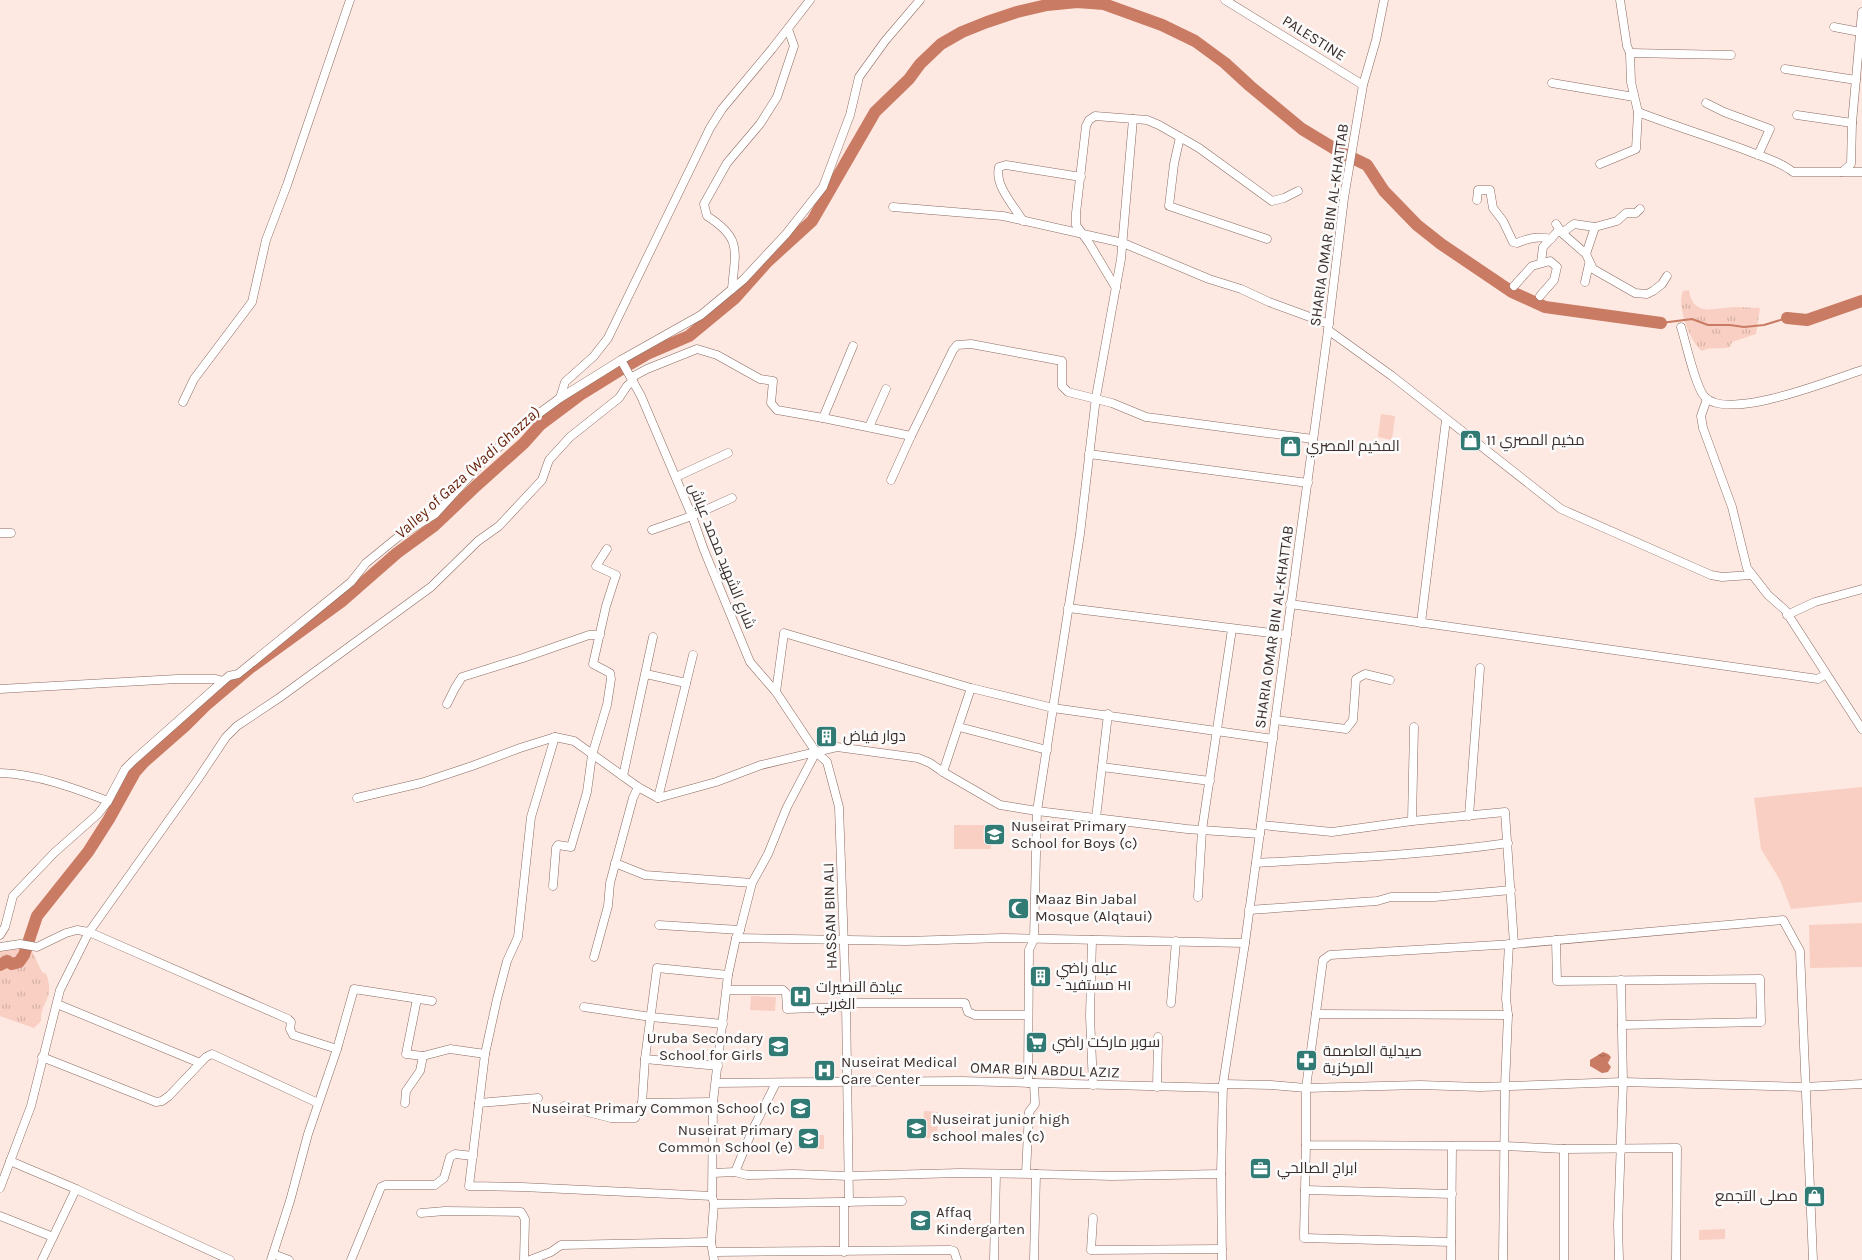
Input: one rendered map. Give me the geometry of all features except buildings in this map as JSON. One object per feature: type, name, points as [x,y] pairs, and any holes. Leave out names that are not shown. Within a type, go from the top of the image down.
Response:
[{"type":"street","points":[[183,402],[194,379],[252,302],[266,240],[350,0]]},
{"type":"street","points":[[560,398],[565,382],[594,356],[608,338],[710,128],[722,109],[810,0]]},
{"type":"street","points":[[0,935],[5,927],[13,896],[54,853],[88,825],[108,801],[129,764],[223,681],[229,676],[238,674],[304,622],[351,582],[366,563],[398,538],[435,514],[487,457],[511,435],[560,398],[628,370],[701,315],[743,280],[786,234],[823,187],[850,116],[859,77],[885,41],[920,0]]},
{"type":"street","name":"PALESTINE","points":[[1225,0],[1363,85]]},
{"type":"street","name":"SHARIA OMAR BIN AL-KHATTAB","points":[[1222,1260],[1223,1086],[1273,739],[1329,327],[1344,198],[1363,85],[1384,0]]},
{"type":"street","points":[[1600,164],[1636,149],[1638,112],[1631,82],[1630,54],[1620,0]]},
{"type":"street","points":[[1842,172],[1851,164],[1852,124],[1862,12]]},
{"type":"street","points":[[1834,27],[1860,32]]},
{"type":"street","points":[[732,289],[736,247],[731,236],[707,216],[704,204],[727,163],[760,124],[777,97],[794,46],[788,29]]},
{"type":"street","points":[[1630,54],[1732,55]]},
{"type":"street","points":[[1785,69],[1856,80]]},
{"type":"street","points":[[1552,83],[1634,97]]},
{"type":"street","points":[[1706,103],[1724,112],[1770,129],[1758,155]]},
{"type":"street","points":[[1638,112],[1758,155],[1787,167],[1793,172],[1862,172]]},
{"type":"street","points":[[1797,115],[1852,124]]},
{"type":"street","points":[[1116,288],[1076,225],[1086,126],[1089,120],[1095,116],[1147,120],[1199,148],[1272,201],[1284,198],[1298,191]]},
{"type":"street","points":[[1026,1174],[1029,1112],[1035,1104],[1031,1083],[1028,1015],[1029,950],[1034,939],[1037,811],[1080,534],[1096,397],[1116,288],[1133,119]]},
{"type":"street","points":[[1180,137],[1174,164],[1169,206],[1266,239]]},
{"type":"street","points":[[1023,221],[1001,186],[997,174],[999,168],[1006,165],[1081,177]]},
{"type":"street","points":[[1477,200],[1478,190],[1490,190],[1493,208],[1503,221],[1513,242],[1517,243],[1529,238],[1541,237],[1551,239]]},
{"type":"street","points":[[892,207],[1003,216],[1122,243],[1329,327],[1561,509],[1711,575],[1722,577],[1751,575]]},
{"type":"street","points":[[1541,263],[1543,247],[1559,229],[1574,224],[1595,227],[1617,221],[1626,214],[1640,209]]},
{"type":"street","points":[[1586,254],[1595,227]]},
{"type":"street","points":[[1559,229],[1586,254],[1593,270],[1635,293],[1647,294],[1653,291],[1662,284],[1667,276]]},
{"type":"street","points":[[1514,286],[1532,266],[1550,262],[1557,267],[1554,280],[1540,296]]},
{"type":"street","points":[[1585,282],[1589,264]]},
{"type":"street","points":[[1681,327],[1699,388],[1707,399],[1728,405],[1751,405],[1862,370]]},
{"type":"street","points":[[891,480],[941,371],[957,345],[971,344],[1062,360],[1062,386],[1068,392],[1112,402],[1146,417],[1313,439]]},
{"type":"street","points":[[824,418],[853,346]]},
{"type":"street","points":[[628,370],[647,369],[697,349],[717,355],[760,378],[773,381],[771,402],[776,410],[911,436]]},
{"type":"street","points":[[0,1188],[32,1106],[42,1057],[60,990],[89,932],[226,737],[237,726],[431,587],[478,541],[499,526],[542,480],[549,460],[570,436],[619,398],[627,386],[628,370]]},
{"type":"street","name":"شارع الشهيد محمد عياش","points":[[628,370],[676,477],[750,662],[776,692],[816,752]]},
{"type":"street","points":[[868,427],[886,389]]},
{"type":"street","points":[[1707,399],[1701,416],[1732,507],[1743,560],[1751,575],[1788,615],[1862,729]]},
{"type":"street","points":[[1420,623],[1446,420]]},
{"type":"street","points":[[676,477],[728,453]]},
{"type":"street","points":[[1089,454],[1308,482]]},
{"type":"street","points":[[652,530],[692,516],[732,498]]},
{"type":"street","points":[[0,533],[11,532]]},
{"type":"street","points":[[553,886],[556,848],[558,845],[571,847],[574,840],[587,792],[592,755],[607,705],[611,679],[610,673],[593,664],[606,606],[616,575],[596,566],[607,549]]},
{"type":"street","points":[[1788,615],[1814,602],[1862,589]]},
{"type":"street","points":[[1290,604],[1818,679],[1826,674]]},
{"type":"street","points":[[1068,608],[1287,635]]},
{"type":"street","points":[[1198,897],[1202,830],[1232,628]]},
{"type":"street","points":[[776,692],[784,633],[971,688],[1053,708],[1108,714],[1273,739]]},
{"type":"street","points":[[447,704],[462,677],[589,635],[600,635]]},
{"type":"street","points":[[623,776],[653,637]]},
{"type":"street","points":[[658,798],[693,655]]},
{"type":"street","points":[[1469,816],[1480,668]]},
{"type":"street","points":[[646,674],[686,683]]},
{"type":"street","points":[[1275,720],[1346,729],[1353,720],[1356,679],[1365,674],[1390,680]]},
{"type":"street","points":[[0,689],[177,679],[216,679],[223,681]]},
{"type":"street","points":[[943,772],[971,688]]},
{"type":"street","points":[[1096,818],[1108,714]]},
{"type":"street","points":[[959,727],[1047,750]]},
{"type":"street","points":[[1412,821],[1414,728]]},
{"type":"street","points":[[555,737],[531,817],[518,937],[504,970],[485,1054],[469,1186],[522,1187],[713,1200],[902,1201]]},
{"type":"street","points":[[357,798],[429,780],[555,737],[574,741],[638,787],[658,798],[716,782],[761,765],[837,747],[918,758],[930,763],[1000,805],[1202,830],[1260,834]]},
{"type":"street","points":[[816,752],[787,807],[768,854],[752,883],[728,975],[713,1102],[714,1173],[711,1242],[714,1256],[950,1250],[954,1252],[956,1260]]},
{"type":"street","name":"HASSAN BIN ALI","points":[[816,752],[827,762],[839,807],[845,939],[847,1082],[848,1176],[844,1252]]},
{"type":"street","points":[[1102,767],[1210,781]]},
{"type":"street","points":[[0,773],[26,774],[86,792],[108,801]]},
{"type":"street","points":[[594,957],[608,906],[610,883],[615,863],[638,787]]},
{"type":"street","points":[[1261,825],[1332,832],[1412,821],[1505,812],[1511,890],[1511,944],[1506,999],[1508,1015],[1505,1086],[1503,1260]]},
{"type":"street","points":[[1256,863],[1508,843]]},
{"type":"street","points":[[615,863],[645,875],[752,883]]},
{"type":"street","points":[[1249,910],[1378,901],[1391,897],[1434,897],[1511,890]]},
{"type":"street","points":[[1451,1242],[1304,1237],[1306,1088],[1323,960],[1330,955],[1511,944],[1783,920],[1800,951],[1804,1087],[1813,1260]]},
{"type":"street","points":[[659,925],[738,934],[906,941],[1002,938],[1245,943]]},
{"type":"street","points":[[0,947],[20,944],[36,947],[66,933],[77,930],[89,932],[288,1019],[291,1022],[290,1029],[293,1034],[337,1049]]},
{"type":"street","points":[[1092,940],[1090,1016],[1093,1085]]},
{"type":"street","points":[[1556,940],[1557,981],[1760,979],[1761,1022],[1622,1025]]},
{"type":"street","points":[[1170,1003],[1176,941]]},
{"type":"street","points":[[564,1106],[611,1118],[635,1118],[642,1103],[645,1058],[657,968],[728,975]]},
{"type":"street","points":[[1619,1260],[1618,1225],[1623,1082],[1621,980]]},
{"type":"street","points":[[289,1260],[272,1257],[354,989],[432,1001]]},
{"type":"street","points":[[726,990],[783,990],[786,993],[787,1009],[846,1005],[965,1003],[968,1012],[975,1016],[1028,1015]]},
{"type":"street","points":[[417,999],[406,1054],[423,1056],[450,1049],[485,1054]]},
{"type":"street","points":[[57,1004],[200,1063]]},
{"type":"street","points":[[584,1007],[651,1017],[722,1024]]},
{"type":"street","points":[[1316,1014],[1508,1015]]},
{"type":"street","points":[[1157,1087],[1158,1037]]},
{"type":"street","points":[[42,1057],[156,1102],[162,1101],[169,1096],[206,1057],[212,1054],[318,1103]]},
{"type":"street","points":[[405,1103],[406,1090],[420,1071],[423,1056]]},
{"type":"street","points":[[645,1058],[718,1066]]},
{"type":"street","name":"OMAR BIN ABDUL AZIZ","points":[[716,1083],[1031,1083],[1157,1087],[1271,1085],[1306,1088],[1420,1085],[1505,1086],[1623,1082],[1804,1087],[1862,1084]]},
{"type":"street","points":[[735,1172],[752,1131],[776,1083]]},
{"type":"street","points":[[479,1103],[538,1098]]},
{"type":"street","points":[[642,1103],[713,1102]]},
{"type":"street","points":[[1306,1145],[1504,1146],[1564,1149],[1677,1148],[1676,1260]]},
{"type":"street","points":[[1451,1260],[1452,1146]]},
{"type":"street","points":[[1564,1149],[1564,1260]]},
{"type":"street","points":[[352,1260],[381,1187],[385,1185],[435,1185],[444,1178],[450,1157],[455,1154],[473,1156]]},
{"type":"street","points":[[10,1161],[76,1189],[230,1260]]},
{"type":"street","points":[[714,1173],[735,1172],[747,1176],[960,1173],[1112,1176],[1221,1174]]},
{"type":"street","points":[[994,1260],[996,1174]]},
{"type":"street","points":[[1034,1260],[1036,1174]]},
{"type":"street","points":[[42,1260],[76,1189]]},
{"type":"street","points":[[1305,1190],[1452,1194]]},
{"type":"street","points":[[421,1213],[445,1211],[521,1212],[526,1219],[524,1260]]},
{"type":"street","points":[[0,1216],[53,1237]]},
{"type":"street","points":[[1093,1218],[1091,1250],[1222,1249]]},
{"type":"street","points":[[530,1260],[551,1252],[561,1245],[711,1242]]},
{"type":"green space","points":[[1689,290],[1695,305],[1701,308],[1760,308],[1756,334],[1732,342],[1730,347],[1702,351],[1689,332],[1681,305],[1683,291]]},
{"type":"green space","points":[[1381,414],[1395,416],[1392,440],[1378,437]]},
{"type":"green space","points":[[1862,787],[1862,902],[1791,909],[1780,880],[1761,849],[1754,798]]},
{"type":"green space","points":[[954,825],[999,825],[999,844],[991,844],[991,849],[954,849]]},
{"type":"green space","points":[[1862,923],[1862,967],[1810,968],[1809,925]]},
{"type":"green space","points":[[18,947],[31,949],[49,982],[49,995],[41,1014],[41,1021],[34,1028],[0,1016],[0,950]]},
{"type":"green space","points":[[751,996],[776,997],[775,1011],[750,1010]]},
{"type":"green space","points":[[924,1111],[938,1112],[937,1138],[923,1138]]},
{"type":"green space","points":[[798,1135],[824,1135],[824,1149],[798,1149]]},
{"type":"green space","points":[[1725,1229],[1725,1239],[1699,1240],[1699,1230]]},
{"type":"water","points":[[1603,1052],[1611,1057],[1608,1063],[1611,1067],[1608,1072],[1602,1073],[1590,1066],[1590,1060]]},
{"type":"waterway","name":"Valley of Gaza (Wadi Ghazza)","points":[[0,965],[7,961],[12,964],[19,962],[24,955],[37,916],[88,852],[135,772],[144,762],[250,668],[341,602],[397,553],[434,526],[524,443],[540,425],[580,395],[630,364],[647,354],[689,336],[735,298],[767,262],[812,221],[875,112],[941,44],[962,32],[987,22],[1047,5],[1077,2],[1104,4],[1162,25],[1195,41],[1225,63],[1302,129],[1340,152],[1367,165],[1384,191],[1417,225],[1441,244],[1512,292],[1545,307],[1661,323]]},
{"type":"waterway","name":"Valley of Gaza (Wadi Ghazza)","points":[[1787,318],[1807,320],[1862,301]]},
{"type":"waterway","name":"Valley of Gaza (Wadi Ghazza)","points":[[1661,323],[1692,319],[1708,325],[1744,327],[1764,325],[1787,318]]},
{"type":"place","name":"مخيم المصري 11","points":[[1470,440]]},
{"type":"place","name":"المخيم المصري","points":[[1290,446]]},
{"type":"place","name":"دوار فياض","points":[[827,736]]},
{"type":"place","name":"Nuseirat Primary School for Boys (c)","points":[[995,835]]},
{"type":"place","name":"Maaz Bin Jabal Mosque (Alqtaui)","points":[[1019,908]]},
{"type":"place","name":"عبله راضي - مستفيد HI","points":[[1040,977]]},
{"type":"place","name":"عيادة النصيرات الغربي","points":[[800,996]]},
{"type":"place","name":"سوبر ماركت راضي","points":[[1036,1042]]},
{"type":"place","name":"Uruba Secondary School for Girls","points":[[779,1047]]},
{"type":"place","name":"صيدلية العاصمة المركزية","points":[[1307,1060]]},
{"type":"place","name":"Nuseirat Medical Care Center","points":[[825,1071]]},
{"type":"place","name":"Nuseirat Primary Common School (c)","points":[[801,1108]]},
{"type":"place","name":"Nuseirat junior high school males (c)","points":[[916,1128]]},
{"type":"place","name":"Nuseirat Primary Common School (e)","points":[[809,1139]]},
{"type":"place","name":"ابراج الصالحي","points":[[1261,1168]]},
{"type":"place","name":"مصلى التجمع","points":[[1814,1196]]},
{"type":"place","name":"Affaq Kindergarten","points":[[920,1221]]}]
